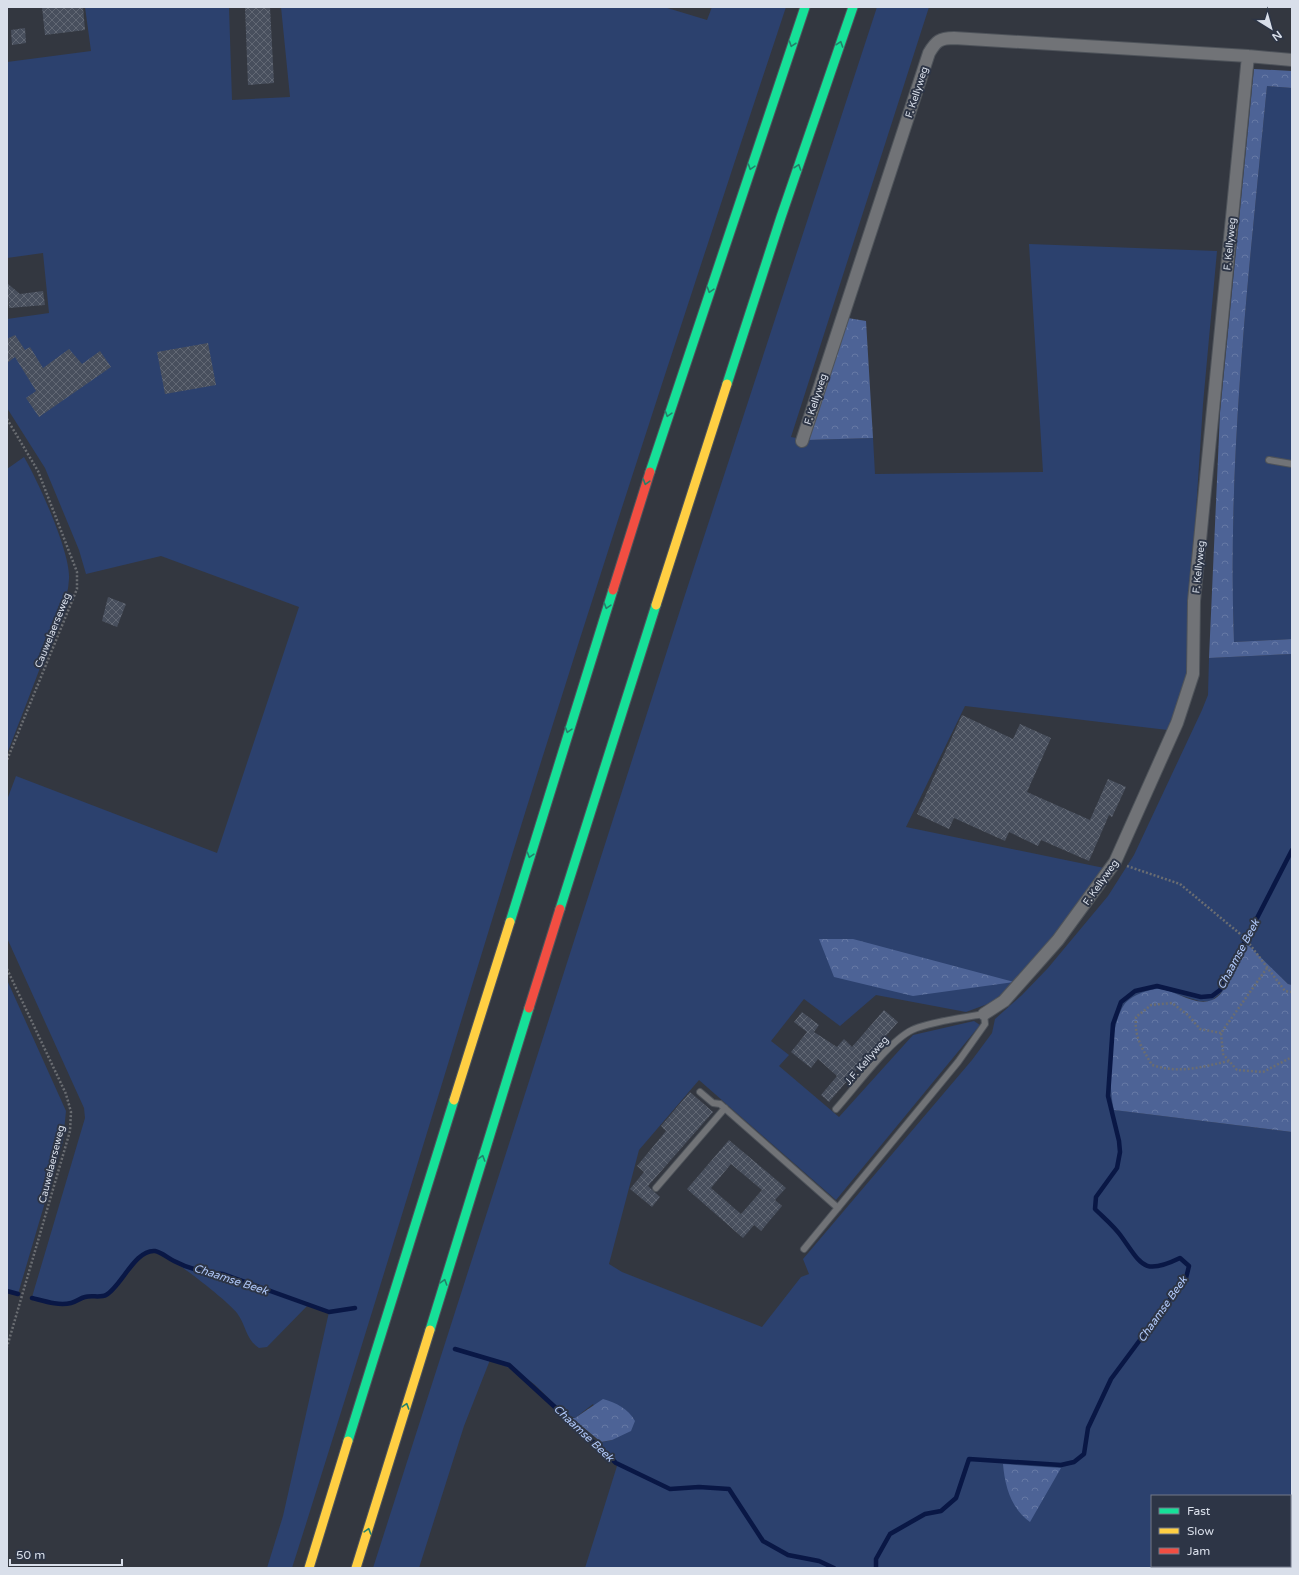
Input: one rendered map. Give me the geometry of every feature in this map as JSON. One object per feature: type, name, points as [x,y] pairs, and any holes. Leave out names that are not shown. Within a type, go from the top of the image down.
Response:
[{"type":"highway","points":[[309,1568],[658,445],[805,7]]},
{"type":"highway","points":[[356,1568],[602,771],[781,217],[853,7]]},
{"type":"street","name":"F. Kellyweg","points":[[802,440],[929,53],[935,42],[944,38],[954,38],[1292,60]]},
{"type":"street","name":"F. Kellyweg","points":[[984,1014],[1004,1001],[1058,940],[1115,862],[1177,723],[1193,674],[1194,601],[1248,56]]},
{"type":"lane","points":[[1270,460],[1292,464]]},
{"type":"lane","points":[[804,1249],[958,1062],[985,1024],[984,1014]]},
{"type":"lane","name":"J.F. Kellyweg","points":[[836,1109],[897,1039],[913,1029],[963,1017],[984,1014]]},
{"type":"lane","points":[[700,1092],[713,1103],[720,1104],[725,1108],[838,1208]]},
{"type":"lane","points":[[656,1188],[725,1108]]},
{"type":"path","name":"Cauwelaerseweg","points":[[7,419],[38,471],[77,572],[77,589],[70,608],[7,760]]},
{"type":"path","points":[[1115,862],[1180,884],[1245,938],[1285,991],[1292,992]]},
{"type":"path","points":[[1267,968],[1221,1033],[1223,1054],[1237,1070],[1264,1072],[1292,1057]]},
{"type":"path","name":"Cauwelaerseweg","points":[[7,969],[66,1094],[71,1112],[70,1131],[7,1347]]},
{"type":"path","points":[[1221,1033],[1200,1029],[1188,1015],[1172,1003],[1151,1005],[1136,1017],[1135,1031],[1141,1046],[1152,1065],[1168,1070],[1192,1069],[1229,1062]]},
{"type":"shaded area","points":[[85,7],[229,7],[232,100],[290,97],[281,7],[664,7],[707,20],[712,7],[786,7],[719,208],[557,712],[292,1568],[267,1568],[283,1516],[329,1312],[308,1305],[267,1347],[259,1348],[251,1341],[240,1318],[232,1307],[183,1268],[154,1251],[147,1252],[140,1256],[112,1291],[104,1296],[86,1297],[66,1304],[51,1303],[32,1297],[85,1118],[84,1108],[7,938],[7,800],[16,776],[217,853],[299,607],[161,556],[86,574],[79,550],[45,468],[7,408],[7,319],[49,313],[43,253],[7,258],[7,62],[91,51]]},
{"type":"shaded area","points":[[877,7],[929,7],[791,437],[807,440],[873,438],[875,474],[1043,472],[1029,244],[1217,251],[1203,404],[1196,511],[1194,681],[1176,731],[965,706],[906,827],[1109,869],[1056,935],[1014,982],[993,1002],[966,1012],[876,995],[840,1026],[804,999],[771,1041],[789,1055],[779,1066],[839,1117],[913,1035],[974,1021],[980,1025],[836,1200],[699,1080],[639,1150],[609,1264],[622,1272],[762,1327],[801,1277],[809,1274],[803,1259],[972,1060],[992,1033],[995,1019],[1022,995],[1048,968],[1108,896],[1134,855],[1202,710],[1208,695],[1209,658],[1292,654],[1292,985],[1288,984],[1247,945],[1223,991],[1211,1001],[1199,1001],[1159,989],[1136,996],[1115,1110],[1292,1132],[1292,1568],[585,1568],[617,1466],[599,1450],[598,1443],[612,1440],[593,1404],[575,1418],[564,1413],[534,1384],[515,1370],[490,1360],[464,1426],[419,1568],[373,1568],[683,601]]},
{"type":"shaded area","points":[[1267,86],[1292,88],[1292,639],[1234,642],[1234,503],[1241,364]]},
{"type":"shaded area","points":[[24,457],[45,499],[59,535],[65,552],[69,579],[67,595],[62,611],[7,754],[7,469]]},
{"type":"shaded area","points":[[7,980],[66,1111],[63,1141],[18,1294],[7,1291]]},
{"type":"green space","points":[[1254,69],[1292,71],[1292,88],[1267,86],[1241,364],[1234,503],[1234,642],[1292,639],[1292,654],[1209,658],[1220,413]]},
{"type":"green space","points":[[848,318],[866,321],[873,438],[807,440]]},
{"type":"green space","points":[[819,939],[853,939],[1014,982],[913,996],[834,977]]},
{"type":"green space","points":[[1247,944],[1288,984],[1292,985],[1292,1132],[1114,1110],[1111,1087],[1111,1057],[1115,1027],[1124,1005],[1130,999],[1140,994],[1150,990],[1159,989],[1172,992],[1192,1000],[1206,1002],[1212,1000],[1218,997],[1228,984]]},
{"type":"green space","points":[[603,1399],[621,1407],[632,1416],[635,1421],[631,1431],[612,1440],[601,1442],[572,1418],[575,1418]]},
{"type":"green space","points":[[1003,1464],[1061,1468],[1030,1522],[1018,1510],[1010,1496],[1005,1481]]},
{"type":"building","points":[[42,7],[83,7],[85,30],[45,35]]},
{"type":"building","points":[[245,7],[270,7],[274,83],[248,85]]},
{"type":"building","points":[[25,28],[26,43],[12,45],[11,30]]},
{"type":"building","points":[[7,283],[20,294],[43,291],[45,305],[9,308]]},
{"type":"building","points":[[15,335],[25,350],[30,347],[43,368],[69,349],[82,364],[100,351],[111,367],[39,417],[26,398],[36,391],[15,357],[7,363],[7,339]]},
{"type":"building","points":[[208,343],[216,385],[165,394],[157,352]]},
{"type":"building","points":[[108,597],[126,604],[117,627],[102,621]]},
{"type":"building","points":[[962,715],[1013,739],[1020,724],[1051,738],[1027,792],[1090,820],[1108,779],[1126,787],[1112,817],[1109,815],[1089,861],[1041,840],[1038,846],[1009,832],[1005,841],[954,818],[949,829],[917,814]]},
{"type":"building","points":[[884,1010],[898,1022],[829,1102],[821,1095],[837,1076],[818,1059],[811,1068],[791,1052],[807,1032],[794,1022],[802,1012],[819,1025],[814,1032],[837,1047],[844,1039],[852,1047]]},
{"type":"building","points":[[690,1092],[713,1112],[648,1186],[660,1197],[652,1207],[630,1189],[644,1172],[637,1166],[666,1131],[661,1126]]},
{"type":"building","points":[[729,1140],[786,1188],[775,1200],[782,1206],[761,1231],[754,1225],[743,1238],[687,1189]],"holes":[[[731,1164],[762,1190],[741,1214],[711,1188]]]},
{"type":"waterway","name":"Chaamse Beek","points":[[876,1568],[876,1559],[890,1534],[925,1514],[941,1511],[956,1498],[969,1459],[1061,1465],[1074,1462],[1084,1454],[1088,1428],[1111,1379],[1186,1278],[1189,1266],[1180,1258],[1158,1266],[1151,1267],[1144,1265],[1115,1229],[1095,1209],[1096,1197],[1117,1168],[1120,1152],[1119,1141],[1108,1096],[1113,1024],[1121,1002],[1135,991],[1157,986],[1201,997],[1212,996],[1220,990],[1292,850]]},
{"type":"waterway","name":"Chaamse Beek","points":[[32,1298],[51,1303],[66,1304],[87,1296],[104,1296],[112,1291],[141,1256],[148,1252],[155,1251],[186,1266],[204,1272],[223,1274],[329,1312],[355,1308]]},
{"type":"waterway","name":"Chaamse Beek","points":[[7,1291],[18,1294]]},
{"type":"waterway","name":"Chaamse Beek","points":[[455,1349],[509,1365],[616,1463],[670,1489],[699,1487],[729,1489],[763,1541],[788,1555],[819,1561],[834,1568]]},
{"type":"traffic: fast","points":[[650,472],[805,7]]},
{"type":"traffic: fast","points":[[727,384],[781,217],[853,7]]},
{"type":"traffic: fast","points":[[510,922],[613,590]]},
{"type":"traffic: fast","points":[[560,909],[656,605]]},
{"type":"traffic: fast","points":[[430,1330],[529,1008]]},
{"type":"traffic: fast","points":[[348,1441],[454,1100]]},
{"type":"traffic: slow","points":[[656,605],[727,384]]},
{"type":"traffic: slow","points":[[454,1100],[510,922]]},
{"type":"traffic: slow","points":[[356,1568],[430,1330]]},
{"type":"traffic: slow","points":[[309,1568],[348,1441]]},
{"type":"traffic: jam","points":[[613,590],[650,472]]},
{"type":"traffic: jam","points":[[529,1008],[560,909]]}]
